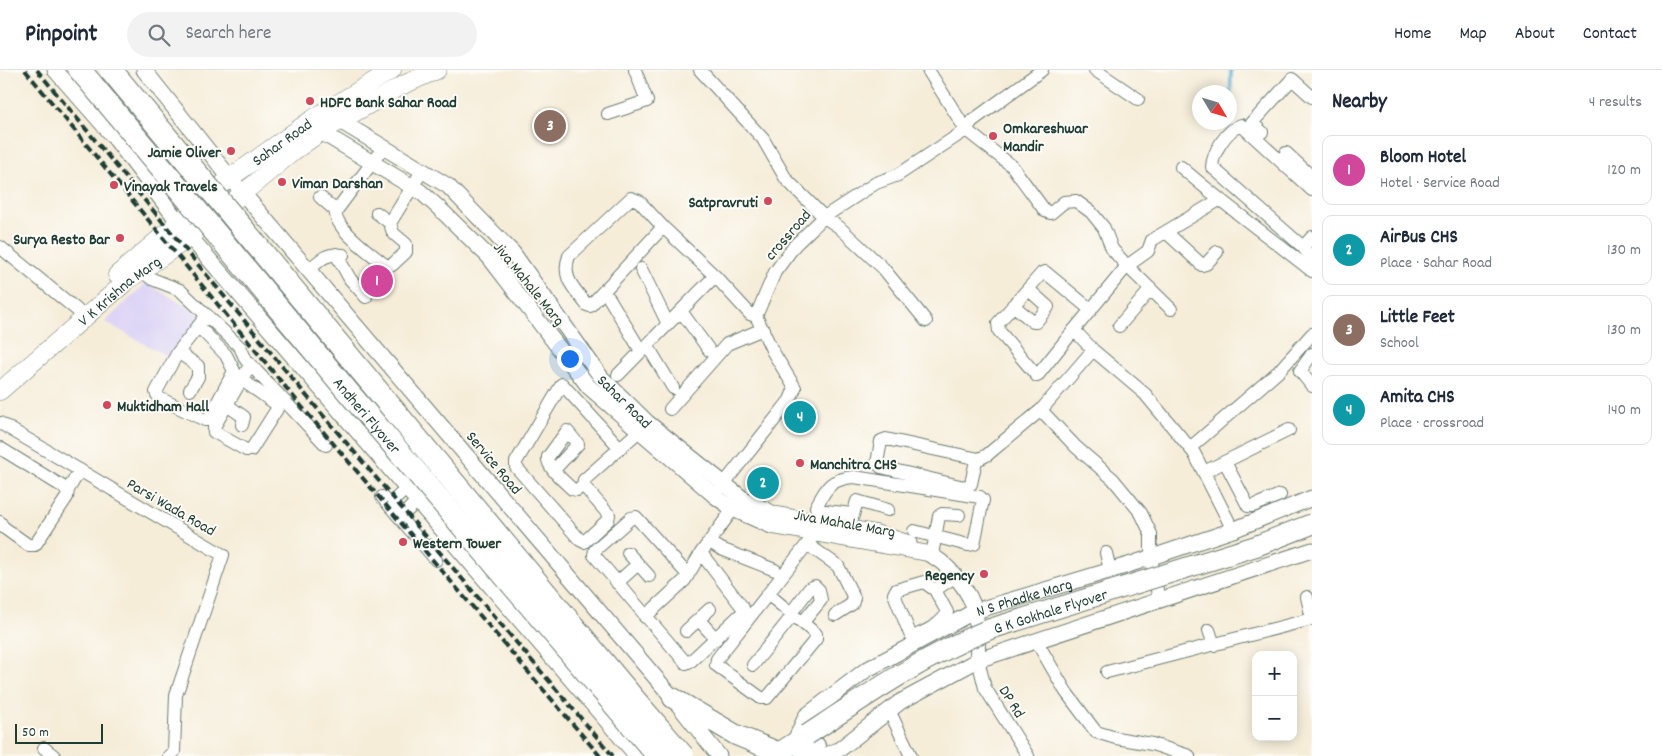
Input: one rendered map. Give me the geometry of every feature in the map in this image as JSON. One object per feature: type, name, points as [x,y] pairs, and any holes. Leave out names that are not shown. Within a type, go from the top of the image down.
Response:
[{"type":"highway","name":"Andheri Flyover","points":[[80,70],[349,393],[658,756]]},
{"type":"highway","name":"Andheri Flyover","points":[[111,70],[634,700],[683,756]]},
{"type":"main road","name":"Sahar Road","points":[[178,222],[230,178],[334,115],[392,70]]},
{"type":"main road","name":"Sahar Road","points":[[334,115],[437,70]]},
{"type":"main road","name":"Sahar Road","points":[[242,192],[316,126]]},
{"type":"main road","name":"V K Krishna Marg","points":[[0,390],[141,270],[190,237],[242,192]]},
{"type":"main road","name":"V K Krishna Marg","points":[[0,377],[178,222]]},
{"type":"main road","name":"G K Gokhale Flyover","points":[[800,749],[892,678],[957,643],[990,629],[1256,546],[1312,524]]},
{"type":"main road","name":"G K Gokhale Flyover","points":[[800,749],[894,689],[962,654],[1312,539]]},
{"type":"main road","points":[[673,698],[736,735],[800,749]]},
{"type":"street","points":[[55,70],[114,137],[190,237],[637,756]]},
{"type":"street","points":[[144,70],[230,178]]},
{"type":"street","points":[[608,114],[647,101],[635,70]]},
{"type":"street","points":[[700,70],[763,139],[786,179],[824,217],[839,227],[883,268],[926,321]]},
{"type":"street","points":[[928,70],[966,130],[1012,166],[1045,211],[1050,213],[1064,202],[1076,201],[1091,212],[1104,228],[1112,249],[1171,308]]},
{"type":"street","name":"crossroad","points":[[756,316],[776,272],[796,245],[824,217],[876,183],[898,175],[966,130],[972,121],[1042,70]]},
{"type":"street","points":[[1094,70],[1138,99]]},
{"type":"street","points":[[1312,97],[1292,80],[1252,123],[1312,177]]},
{"type":"street","name":"Sahar Road","points":[[334,115],[383,148],[448,186],[512,253],[601,377],[644,427]]},
{"type":"street","points":[[1312,190],[1241,124],[1217,148],[1212,166],[1303,247],[1312,258]]},
{"type":"street","name":"Jiva Mahale Marg","points":[[316,126],[372,165],[421,192],[489,257],[589,387],[644,427],[686,461],[714,496],[738,504],[771,526],[811,539],[850,527],[929,554]]},
{"type":"street","points":[[377,212],[390,223],[394,233],[406,244],[406,252],[392,265],[385,265],[342,228],[335,216],[336,211],[383,148]]},
{"type":"street","points":[[1181,167],[1219,200],[1243,216],[1312,271]]},
{"type":"street","points":[[390,223],[410,187],[422,171]]},
{"type":"street","name":"Service Road","points":[[230,178],[673,698],[719,756]]},
{"type":"street","points":[[320,197],[336,211]]},
{"type":"street","points":[[663,227],[590,306],[587,305],[566,272],[569,256],[632,198],[640,201],[663,227],[715,276],[750,314],[756,316],[773,352],[795,388],[790,400],[714,496]]},
{"type":"street","points":[[1091,310],[1048,273],[1042,273],[998,323],[998,327],[1035,375],[1040,374],[1127,266],[1148,251],[1152,240],[1219,200]]},
{"type":"street","points":[[468,236],[483,222]]},
{"type":"street","points":[[1166,232],[1202,265],[1206,264],[1217,252]]},
{"type":"street","points":[[1303,247],[1312,237]]},
{"type":"street","points":[[0,247],[77,310]]},
{"type":"street","points":[[308,270],[322,258],[341,255],[350,279],[366,297]]},
{"type":"street","points":[[641,269],[668,324]]},
{"type":"street","points":[[141,270],[152,279],[180,290],[207,315],[240,347],[250,365],[326,445]]},
{"type":"street","points":[[618,375],[715,276]]},
{"type":"street","points":[[1013,305],[1033,322],[1036,322],[1048,307],[1028,289]]},
{"type":"street","points":[[1119,326],[1151,289]]},
{"type":"street","points":[[609,298],[673,388]]},
{"type":"street","points":[[535,316],[548,304]]},
{"type":"street","points":[[681,311],[709,350]]},
{"type":"street","points":[[198,326],[226,355],[234,371],[208,420],[159,398],[156,392],[178,352],[198,326],[207,315]]},
{"type":"street","points":[[670,409],[728,344],[763,329]]},
{"type":"street","points":[[1074,330],[1145,394],[1190,448],[1233,530]]},
{"type":"street","points":[[1190,448],[1279,370],[1312,334]]},
{"type":"street","points":[[561,351],[575,340]]},
{"type":"street","points":[[976,460],[971,484],[964,486],[881,467],[877,462],[881,441],[886,439],[976,460],[987,455],[1041,410],[1094,350]]},
{"type":"street","points":[[178,352],[198,366],[198,377],[190,390]]},
{"type":"street","points":[[1312,354],[1300,372],[1312,386]]},
{"type":"street","points":[[242,380],[276,404],[278,409],[252,450],[246,450],[214,432],[214,427],[250,365]]},
{"type":"street","points":[[583,485],[609,516],[608,520],[584,542],[581,541],[516,468],[516,462],[561,384],[620,448]]},
{"type":"street","points":[[227,405],[244,417],[242,425]]},
{"type":"street","points":[[1041,410],[1076,447],[1114,479],[1141,513],[1151,534],[1151,556],[1159,601]]},
{"type":"street","name":"Parsi Wada Road","points":[[0,423],[224,555],[176,694],[174,752],[170,756]]},
{"type":"street","points":[[554,470],[572,489],[577,490],[583,485],[584,480],[644,427]]},
{"type":"street","points":[[1204,472],[1289,430]]},
{"type":"street","points":[[0,448],[68,490]]},
{"type":"street","points":[[686,461],[724,483],[738,504],[774,514],[850,527]]},
{"type":"street","points":[[1225,462],[1248,506],[1280,496]]},
{"type":"street","points":[[0,522],[3,527],[28,545],[35,545],[67,497],[68,490],[80,470]]},
{"type":"street","points":[[850,527],[817,510],[816,507],[823,494],[833,481],[838,478],[854,477],[980,497],[983,500],[974,544],[968,545],[914,531]]},
{"type":"street","points":[[406,489],[385,501],[436,560]]},
{"type":"street","name":"N S Phadke Marg","points":[[800,749],[806,716],[866,670],[975,611],[1233,530],[1312,498]]},
{"type":"street","points":[[400,518],[417,501]]},
{"type":"street","points":[[850,527],[857,501],[888,510]]},
{"type":"street","points":[[645,617],[685,580],[701,552],[738,504]]},
{"type":"street","points":[[960,515],[942,514],[939,516],[929,554],[956,576],[975,611],[978,660]]},
{"type":"street","points":[[688,575],[636,517],[631,518],[595,550],[594,555],[686,663],[716,640],[742,614],[743,608],[701,552]]},
{"type":"street","points":[[768,594],[816,634],[816,639],[767,698],[761,698],[716,665],[717,659],[811,539],[838,566],[854,598],[852,604],[835,615]]},
{"type":"street","points":[[710,542],[721,549],[775,570]]},
{"type":"street","points":[[800,749],[838,753],[900,702],[978,660],[1312,550]]},
{"type":"street","points":[[628,552],[649,576]]},
{"type":"street","points":[[1106,553],[1110,570]]},
{"type":"street","points":[[617,582],[638,564]]},
{"type":"street","points":[[936,590],[956,576]]},
{"type":"street","points":[[924,582],[936,590],[947,612],[945,616],[926,632],[915,636],[910,634],[894,594],[896,590],[924,582]]},
{"type":"street","points":[[1107,672],[1312,619],[1307,597]]},
{"type":"street","points":[[686,631],[710,609]]},
{"type":"street","points":[[753,665],[796,616]]},
{"type":"street","points":[[699,620],[716,640]]},
{"type":"street","points":[[1209,630],[1214,645]]},
{"type":"street","points":[[1037,642],[1066,692],[1096,732],[1116,738],[1152,744],[1189,756]]},
{"type":"street","name":"DP Rd","points":[[978,660],[985,688],[1028,756]]},
{"type":"street","points":[[889,710],[911,756]]},
{"type":"shaded area","points":[[146,283],[203,316],[170,358],[105,322]]},
{"type":"waterway","points":[[1231,70],[1231,85]]},
{"type":"railway","points":[[25,70],[302,407],[600,756]]},
{"type":"railway","points":[[37,70],[310,400],[613,756]]},
{"type":"place","name":"HDFC Bank Sahar Road","points":[[310,101]]},
{"type":"place","name":"Little Feet","points":[[550,126]]},
{"type":"place","name":"Omkareshwar Mandir","points":[[993,136]]},
{"type":"place","name":"Jamie Oliver","points":[[231,151]]},
{"type":"place","name":"Viman Darshan","points":[[282,182]]},
{"type":"place","name":"Vinayak Travels","points":[[114,185]]},
{"type":"place","name":"Satpravruti","points":[[768,201]]},
{"type":"place","name":"Surya Resto Bar","points":[[120,238]]},
{"type":"place","name":"Bloom Hotel","points":[[377,281]]},
{"type":"place","name":"Muktidham Hall","points":[[107,405]]},
{"type":"place","name":"Amita CHS","points":[[800,417]]},
{"type":"place","name":"Manchitra CHS","points":[[800,463]]},
{"type":"place","name":"AirBus CHS","points":[[763,483]]},
{"type":"place","name":"Western Tower","points":[[403,542]]},
{"type":"place","name":"Regency","points":[[984,574]]}]
